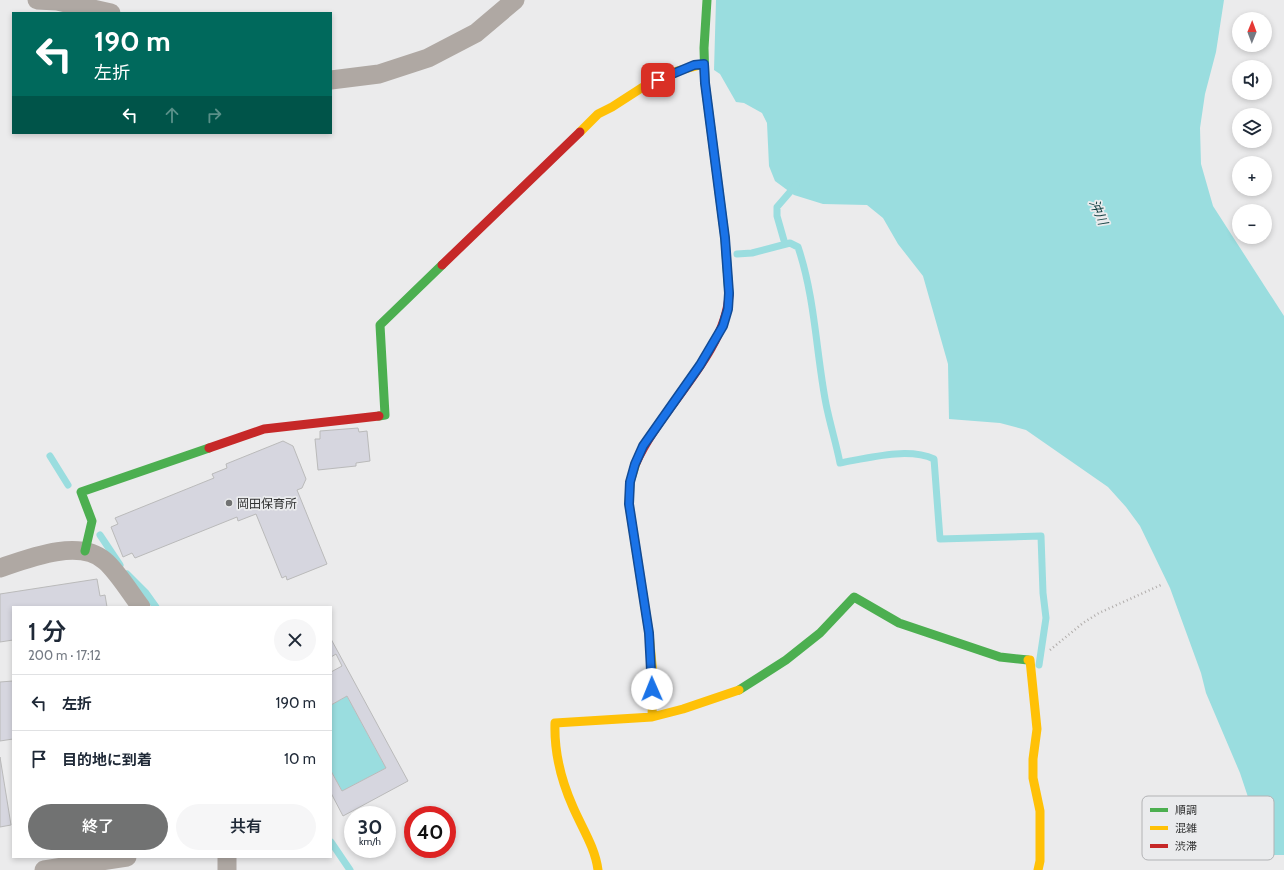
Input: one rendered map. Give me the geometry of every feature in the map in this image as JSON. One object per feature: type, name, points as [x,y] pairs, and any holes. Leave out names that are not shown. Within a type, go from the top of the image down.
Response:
[{"type":"street","points":[[37,0],[56,1],[106,12]]},
{"type":"street","points":[[332,80],[379,74],[428,58],[476,33],[515,0]]},
{"type":"street","points":[[652,717],[652,675],[649,633],[630,511],[630,482],[635,464],[643,446],[700,365],[723,326],[728,309],[729,293],[725,238],[705,83],[704,64],[707,0]]},
{"type":"street","points":[[84,551],[92,521],[81,492],[264,429],[385,415],[380,325],[598,114],[606,112],[635,91],[670,74],[694,65],[704,64]]},
{"type":"street","points":[[0,568],[30,558],[76,549],[91,551],[106,561],[140,606]]},
{"type":"street","points":[[598,870],[596,855],[558,771],[553,741],[555,723],[652,717],[736,692],[786,660],[820,633],[854,597],[899,623],[1000,657],[1030,660],[1037,728],[1033,759],[1033,778],[1040,811],[1040,860],[1038,870]]},
{"type":"street","points":[[44,870],[121,858]]},
{"type":"street","points":[[227,858],[227,870]]},
{"type":"path","points":[[1047,651],[1083,623],[1163,584]]},
{"type":"water","name":"沖川","points":[[716,0],[1224,0],[1216,52],[1205,94],[1200,128],[1201,164],[1213,206],[1232,235],[1232,244],[1238,244],[1284,316],[1284,855],[1274,855],[1274,796],[1248,796],[1240,773],[1206,693],[1201,673],[1170,588],[1140,526],[1126,507],[1108,487],[1026,430],[1000,423],[949,419],[948,364],[923,276],[898,244],[883,218],[867,205],[823,204],[794,195],[775,181],[769,166],[767,123],[762,113],[744,103],[736,102],[720,74],[714,70]]},
{"type":"water","points":[[347,696],[386,768],[342,791],[332,773],[332,704]]},
{"type":"building","points":[[358,428],[359,432],[367,431],[370,461],[356,463],[356,466],[318,470],[315,439],[320,439],[320,431]]},
{"type":"building","points":[[283,441],[293,446],[306,479],[302,488],[297,490],[327,564],[287,580],[286,576],[282,578],[256,514],[238,521],[237,517],[135,558],[132,553],[123,557],[111,527],[118,524],[115,518],[214,478],[212,474],[227,468],[226,464]]},
{"type":"building","points":[[97,579],[100,596],[105,595],[107,606],[12,606],[12,640],[0,642],[0,594]]},
{"type":"building","points":[[332,641],[408,781],[362,806],[344,806],[343,816],[332,795],[332,773],[342,791],[386,768],[347,696],[332,704],[332,671],[342,666],[336,654],[332,656]]},
{"type":"building","points":[[12,681],[12,739],[0,741],[0,682]]},
{"type":"building","points":[[0,757],[11,825],[0,827]]},
{"type":"waterway","points":[[785,244],[777,216],[777,207],[796,185]]},
{"type":"waterway","points":[[737,254],[752,253],[790,243],[798,247],[804,266],[812,305],[826,404],[840,463],[875,456],[900,454],[912,454],[934,459],[940,539],[1041,536],[1043,593],[1046,618],[1039,665]]},
{"type":"waterway","points":[[50,456],[68,485]]},
{"type":"waterway","points":[[100,535],[120,565]]},
{"type":"waterway","points":[[127,574],[146,593],[155,606]]},
{"type":"waterway","points":[[332,843],[350,870]]},
{"type":"traffic: fast","points":[[707,0],[704,48],[705,83],[725,238],[729,295]]},
{"type":"traffic: fast","points":[[379,416],[385,415],[380,325],[442,265]]},
{"type":"traffic: fast","points":[[85,551],[92,521],[81,492],[209,448]]},
{"type":"traffic: fast","points":[[739,690],[786,660],[820,633],[854,597],[899,623],[1000,657],[1028,660]]},
{"type":"traffic: slow","points":[[580,132],[598,114],[612,107],[643,87],[677,71],[704,64]]},
{"type":"traffic: slow","points":[[636,463],[630,482],[629,504],[649,633],[653,675],[652,717]]},
{"type":"traffic: slow","points":[[1028,660],[1030,660],[1037,729],[1033,759],[1033,778],[1040,811],[1040,861],[1038,870]]},
{"type":"traffic: slow","points":[[598,870],[591,845],[565,787],[557,756],[555,723],[652,717],[683,709],[739,690]]},
{"type":"traffic: jam","points":[[442,265],[580,132]]},
{"type":"traffic: jam","points":[[636,463],[647,442],[690,381],[716,339],[725,317],[729,295]]},
{"type":"traffic: jam","points":[[209,448],[264,429],[379,416]]},
{"type":"place","name":"岡田保育所","points":[[229,503]]},
{"type":"route","points":[[652,689],[649,633],[629,504],[630,482],[635,464],[643,446],[700,365],[723,326],[728,309],[729,293],[725,238],[705,83],[704,64],[694,65],[658,80]]}]
